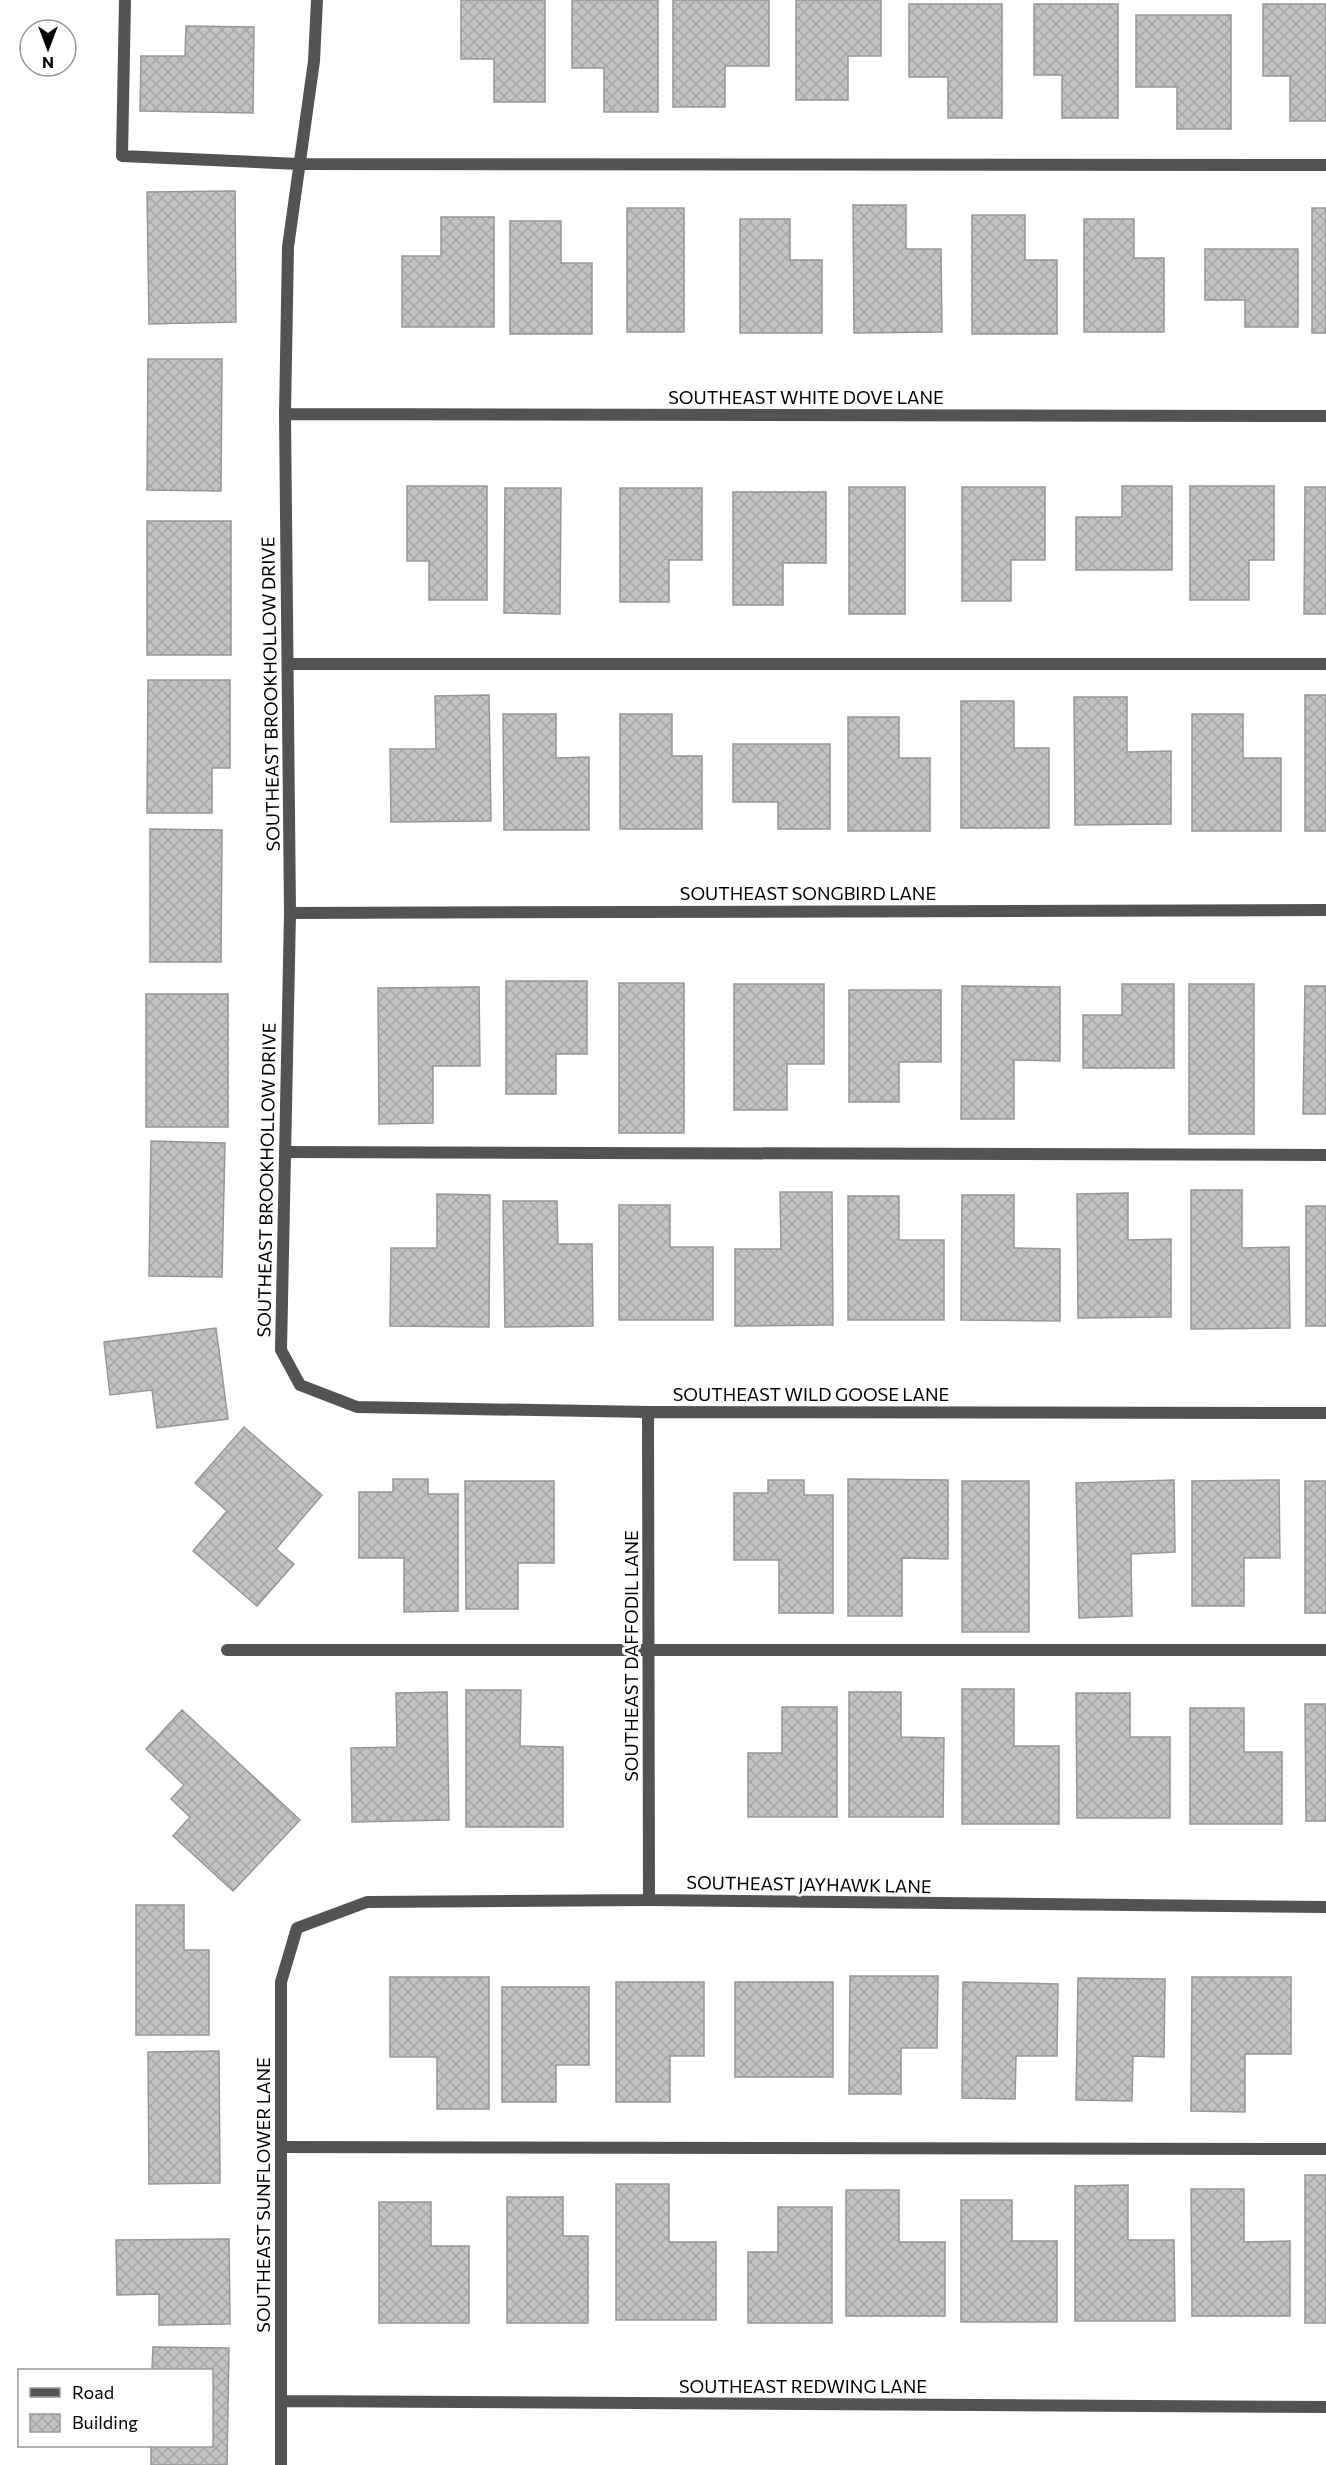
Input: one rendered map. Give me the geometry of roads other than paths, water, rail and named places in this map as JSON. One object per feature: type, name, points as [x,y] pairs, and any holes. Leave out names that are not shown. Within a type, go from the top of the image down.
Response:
[{"type":"street","points":[[125,0],[122,156],[299,164],[1326,165]]},
{"type":"street","name":"SOUTHEAST BROOKHOLLOW DRIVE","points":[[300,1385],[281,1350],[290,913],[285,414],[288,247],[314,61],[317,0]]},
{"type":"street","name":"SOUTHEAST WHITE DOVE LANE","points":[[285,414],[1326,416]]},
{"type":"street","points":[[288,664],[1326,664]]},
{"type":"street","name":"SOUTHEAST SONGBIRD LANE","points":[[290,913],[1326,910]]},
{"type":"street","points":[[285,1152],[1326,1155]]},
{"type":"street","name":"SOUTHEAST WILD GOOSE LANE","points":[[300,1385],[357,1407],[648,1412],[1326,1413]]},
{"type":"street","name":"SOUTHEAST DAFFODIL LANE","points":[[648,1412],[649,1900]]},
{"type":"street","points":[[227,1650],[1326,1650]]},
{"type":"street","name":"SOUTHEAST JAYHAWK LANE","points":[[297,1928],[367,1902],[649,1900],[1326,1906]]},
{"type":"street","name":"SOUTHEAST SUNFLOWER LANE","points":[[281,2465],[281,1982],[297,1928]]},
{"type":"street","points":[[281,2148],[1326,2149]]},
{"type":"street","name":"SOUTHEAST REDWING LANE","points":[[281,2401],[1326,2407]]}]
